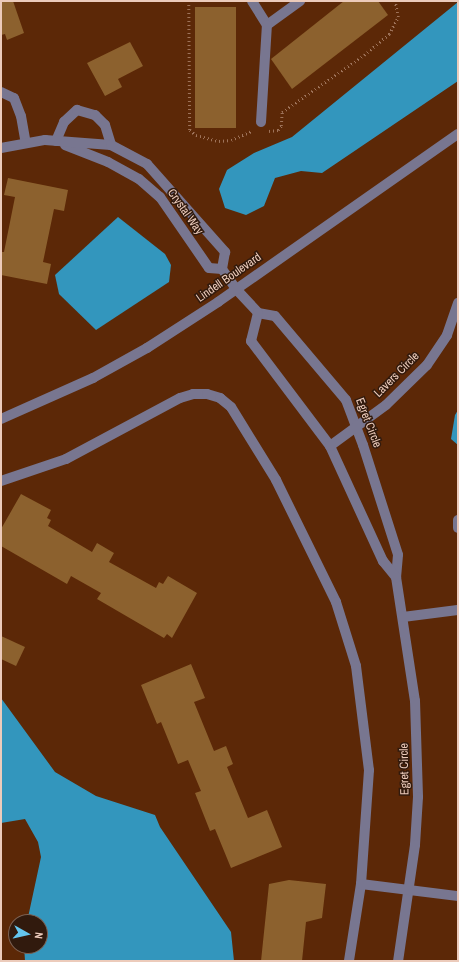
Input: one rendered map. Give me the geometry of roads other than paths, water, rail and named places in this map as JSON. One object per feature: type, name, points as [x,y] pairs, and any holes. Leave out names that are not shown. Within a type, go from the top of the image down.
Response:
[{"type":"street","points":[[252,1],[267,25],[261,122]]},
{"type":"street","points":[[267,25],[300,1]]},
{"type":"street","points":[[1,92],[14,98],[21,116],[26,142]]},
{"type":"street","points":[[56,141],[64,122],[77,110],[95,115],[105,125],[111,145]]},
{"type":"street","name":"Lindell Boulevard","points":[[1,419],[93,378],[147,348],[236,289],[458,134]]},
{"type":"street","name":"Crystal Way","points":[[1,148],[26,142],[56,141],[111,145],[147,164],[207,229],[225,252],[222,269],[209,268],[160,197],[139,179],[108,162],[56,141]]},
{"type":"street","points":[[222,269],[236,289],[258,313],[251,340],[330,446],[383,561],[396,577]]},
{"type":"street","name":"Lavers Circle","points":[[330,446],[386,405],[427,364],[447,335],[458,303]]},
{"type":"street","name":"Egret Circle","points":[[258,313],[275,316],[346,400],[398,555],[396,577],[417,726],[418,797],[415,845],[398,961]]},
{"type":"street","points":[[1,481],[66,459],[180,398],[193,394],[207,394],[220,398],[231,407],[276,480],[336,602],[356,666],[369,770],[362,884],[349,961]]},
{"type":"street","points":[[458,520],[458,528]]},
{"type":"street","points":[[402,617],[458,610]]},
{"type":"street","points":[[362,884],[408,892],[458,896]]},
{"type":"water","points":[[458,2],[458,81],[322,173],[301,171],[275,178],[264,206],[246,215],[225,208],[219,189],[227,170],[254,153],[292,137]]},
{"type":"water","points":[[118,217],[165,254],[171,265],[169,282],[96,330],[59,294],[55,275]]},
{"type":"water","points":[[458,410],[458,445],[451,439],[455,415]]},
{"type":"water","points":[[1,698],[55,772],[96,796],[155,815],[160,827],[231,932],[234,961],[25,961],[25,954],[48,954],[48,914],[29,914],[41,857],[38,842],[25,819],[1,823]]}]
